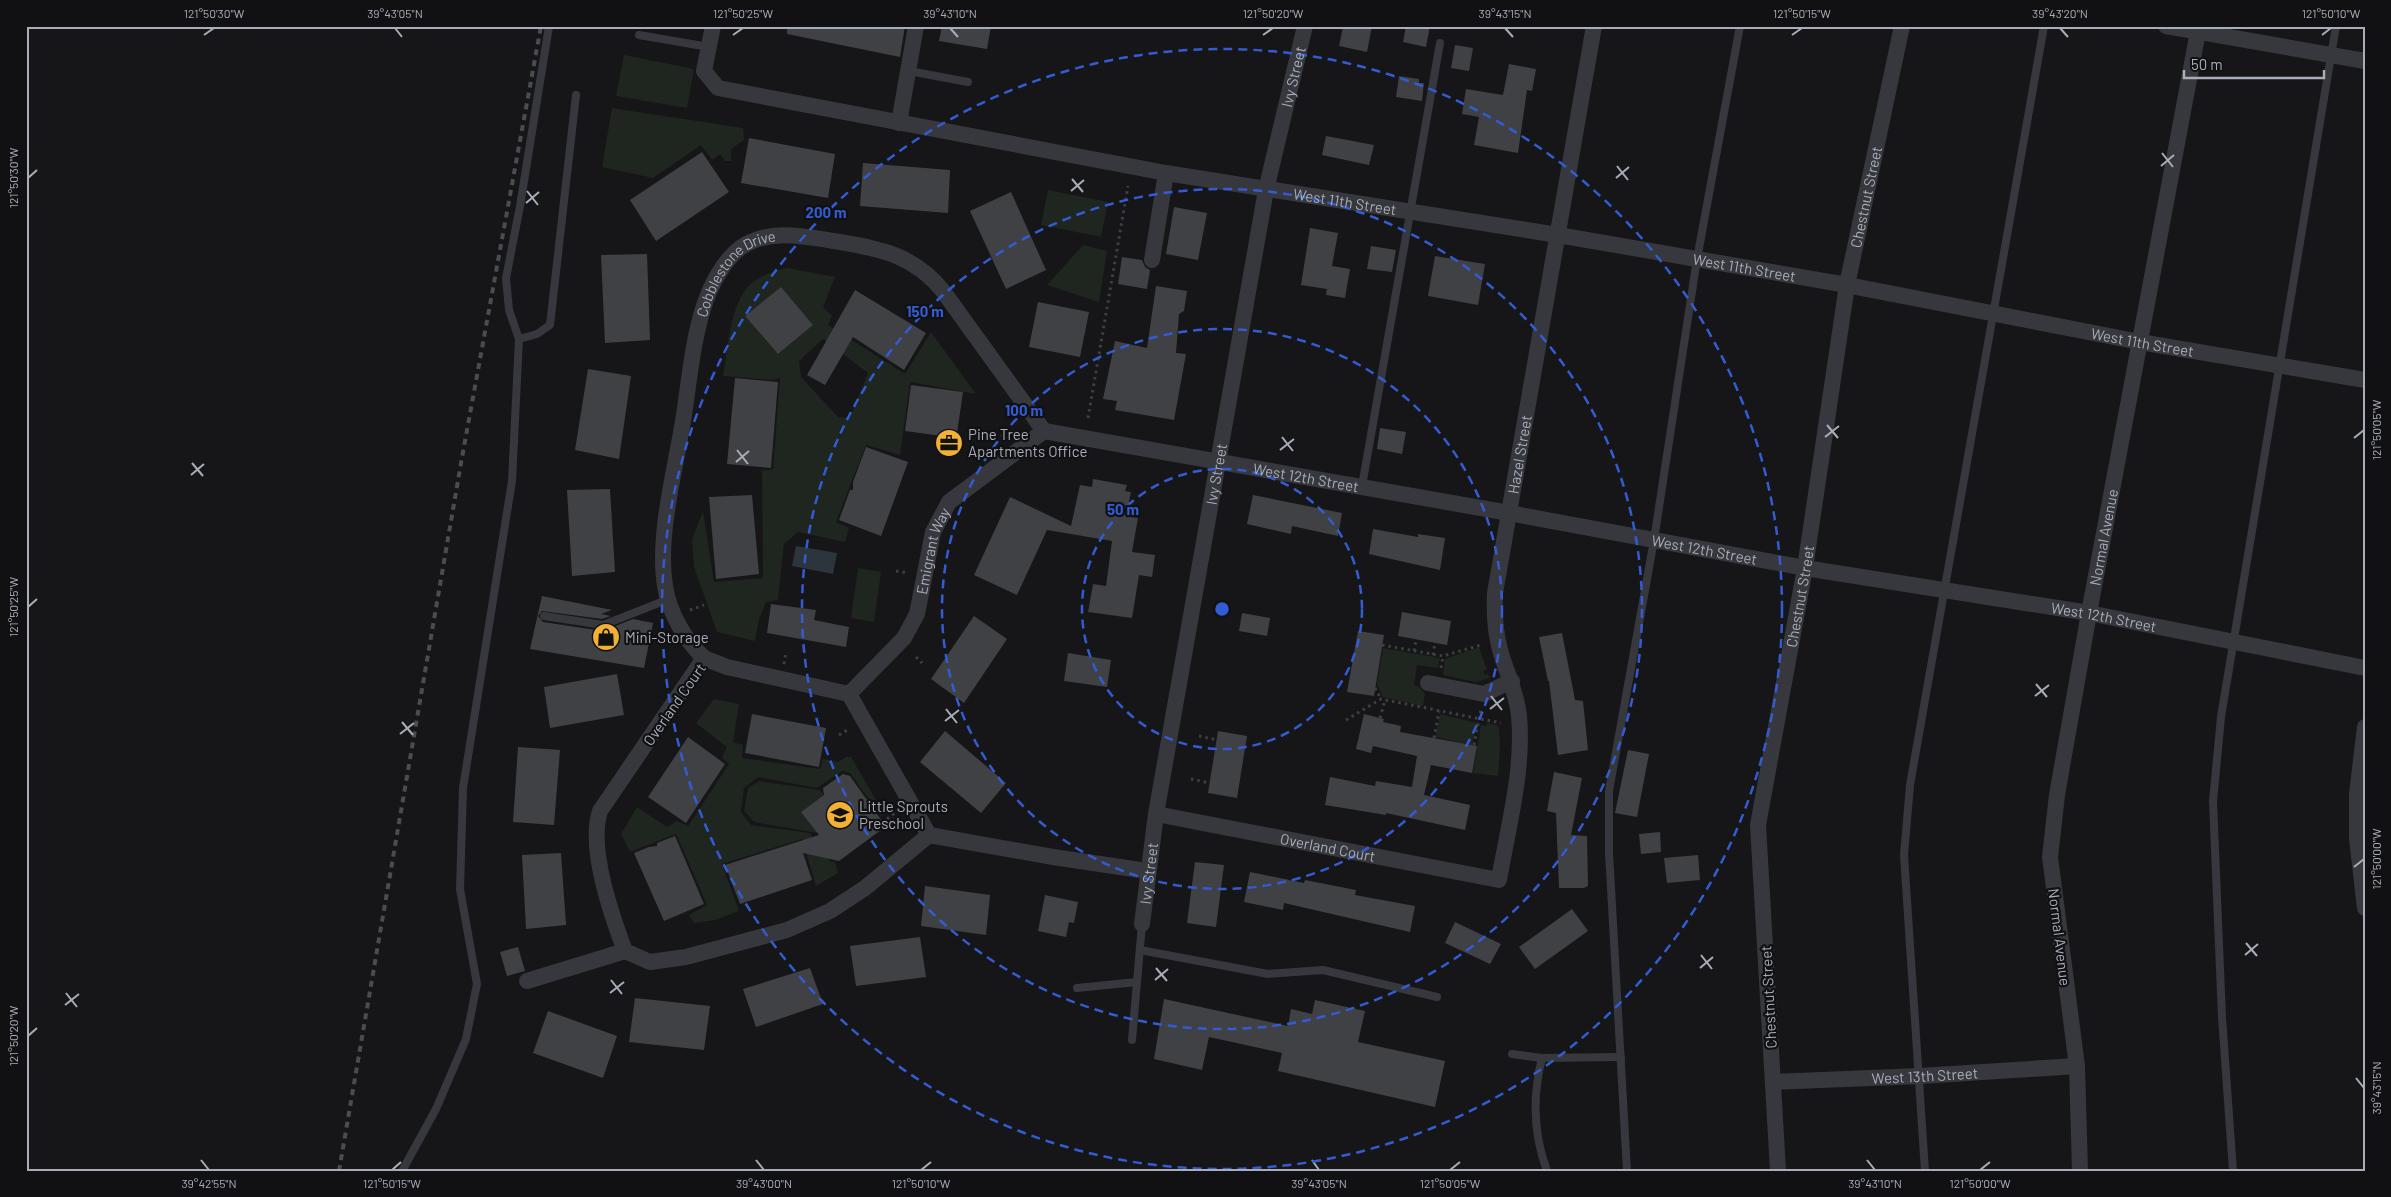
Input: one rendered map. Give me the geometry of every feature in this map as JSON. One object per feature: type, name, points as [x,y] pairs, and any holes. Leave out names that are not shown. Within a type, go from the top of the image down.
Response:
[{"type":"street","points":[[709,47],[713,26]]},
{"type":"street","points":[[900,123],[916,26]]},
{"type":"street","name":"Ivy Street","points":[[1142,924],[1147,870],[1156,814],[1266,190],[1305,26]]},
{"type":"street","name":"Hazel Street","points":[[1499,880],[1519,758],[1519,716],[1512,681],[1500,651],[1494,618],[1495,593],[1594,26]]},
{"type":"street","name":"Chestnut Street","points":[[1778,1171],[1758,825],[1805,568],[1847,285],[1902,26]]},
{"type":"street","points":[[2166,26],[2199,29],[2365,61]]},
{"type":"street","name":"Normal Avenue","points":[[2080,1171],[2076,1066],[2050,857],[2057,795],[2089,613],[2199,29]]},
{"type":"street","name":"West 11th Street","points":[[709,47],[704,71],[718,88],[1166,173],[1558,235],[1847,285],[2140,342],[2365,380]]},
{"type":"street","points":[[1152,260],[1166,173]]},
{"type":"street","name":"Cobblestone Drive","points":[[704,658],[690,645],[669,599],[664,581],[664,537],[703,308],[725,264],[740,248],[753,242],[787,234],[870,247],[916,265],[929,274],[943,290],[1044,431]]},
{"type":"street","name":"West 12th Street","points":[[1044,431],[1362,486],[1805,568],[2089,613],[2365,668]]},
{"type":"street","name":"Emigrant Way","points":[[849,694],[904,638],[917,614],[933,532],[948,502],[1044,431]]},
{"type":"street","name":"Overland Court","points":[[625,951],[613,919],[596,844],[596,824],[600,811],[704,658],[727,667],[849,694]]},
{"type":"street","points":[[1428,683],[1484,694],[1512,681]]},
{"type":"street","points":[[849,694],[929,835]]},
{"type":"street","points":[[2365,727],[2357,794],[2357,839],[2365,908]]},
{"type":"street","name":"Overland Court","points":[[1156,814],[1499,880]]},
{"type":"street","points":[[528,980],[625,951],[650,962],[677,958],[787,930],[830,912],[865,888],[929,835],[1053,857],[1147,870]]},
{"type":"street","name":"West 13th Street","points":[[1773,1082],[1920,1076],[2076,1066]]},
{"type":"lane","points":[[402,1171],[436,1109],[466,1039],[477,984],[460,889],[463,788],[512,481],[519,339],[509,310],[506,278],[520,206],[549,26]]},
{"type":"lane","points":[[1627,1171],[1609,853],[1609,791],[1654,540],[1697,259],[1740,26]]},
{"type":"lane","points":[[1925,1171],[1904,855],[1910,785],[1946,590],[2044,26]]},
{"type":"lane","points":[[2233,1171],[2222,1017],[2213,800],[2222,717],[2336,26]]},
{"type":"lane","points":[[639,35],[709,47]]},
{"type":"lane","points":[[1362,486],[1440,43]]},
{"type":"lane","points":[[908,71],[968,82]]},
{"type":"lane","points":[[519,339],[537,334],[550,325],[576,95]]},
{"type":"lane","points":[[544,616],[603,625],[669,599]]},
{"type":"lane","points":[[1132,1040],[1142,924]]},
{"type":"lane","points":[[1140,950],[1268,974],[1323,970],[1436,996]]},
{"type":"lane","points":[[1077,988],[1137,982]]},
{"type":"lane","points":[[1512,1054],[1542,1058],[1621,1057]]},
{"type":"lane","points":[[1542,1058],[1536,1082],[1534,1113],[1539,1148],[1547,1171]]},
{"type":"path","points":[[1088,418],[1128,186]]},
{"type":"path","points":[[896,571],[910,574]]},
{"type":"path","points":[[690,610],[704,605]]},
{"type":"path","points":[[1414,651],[1416,640]]},
{"type":"path","points":[[1433,655],[1435,643]]},
{"type":"path","points":[[1382,645],[1443,656],[1480,645]]},
{"type":"path","points":[[784,666],[786,652]]},
{"type":"path","points":[[916,657],[922,663]]},
{"type":"path","points":[[1375,688],[1383,700],[1380,718]]},
{"type":"path","points":[[1346,720],[1383,700],[1501,723]]},
{"type":"path","points":[[1434,738],[1439,711]]},
{"type":"path","points":[[1474,745],[1479,718]]},
{"type":"path","points":[[839,735],[850,728]]},
{"type":"path","points":[[1199,736],[1217,740]]},
{"type":"path","points":[[1191,780],[1210,783]]},
{"type":"path","points":[[886,819],[898,810]]},
{"type":"shaded area","points":[[624,55],[694,69],[687,108],[616,96]]},
{"type":"shaded area","points":[[612,108],[743,128],[744,140],[731,149],[731,161],[725,161],[720,154],[712,160],[701,145],[653,178],[602,167]]},
{"type":"shaded area","points":[[1048,190],[1108,202],[1101,237],[1041,225]]},
{"type":"shaded area","points":[[1083,245],[1107,251],[1099,302],[1047,285]]},
{"type":"shaded area","points":[[787,268],[835,277],[823,307],[832,316],[828,325],[905,374],[931,332],[976,394],[910,382],[900,455],[866,445],[836,522],[849,528],[845,542],[798,532],[784,544],[778,600],[766,602],[759,619],[755,641],[717,632],[694,567],[692,540],[703,511],[714,582],[763,578],[762,471],[773,469],[780,378],[772,380],[723,376],[730,331],[740,298],[754,281]],"holes":[[[781,288],[813,325],[778,354],[745,316]],[[823,339],[868,373],[850,418],[838,417],[801,377],[799,361]]]},
{"type":"shaded area","points":[[796,546],[837,553],[833,574],[792,566]]},
{"type":"shaded area","points":[[858,568],[881,572],[874,622],[851,618]]},
{"type":"shaded area","points":[[1479,647],[1487,670],[1483,671],[1490,678],[1476,682],[1443,675],[1445,659]]},
{"type":"shaded area","points":[[1383,648],[1440,658],[1438,668],[1417,665],[1414,685],[1419,687],[1425,694],[1423,706],[1383,697],[1377,684]]},
{"type":"shaded area","points":[[714,699],[739,704],[733,742],[743,745],[742,758],[820,769],[823,759],[838,762],[846,757],[851,757],[884,814],[881,816],[850,773],[842,771],[817,788],[758,777],[744,788],[741,812],[751,825],[810,833],[831,862],[835,862],[838,873],[816,886],[802,839],[722,864],[739,911],[715,920],[694,923],[689,915],[707,905],[676,834],[630,852],[621,834],[637,807],[667,827],[677,821],[688,826],[729,764],[722,758],[727,747],[696,723]]},
{"type":"shaded area","points":[[1440,714],[1477,723],[1472,745],[1435,737]]},
{"type":"shaded area","points":[[1488,723],[1499,726],[1498,776],[1473,773],[1481,725],[1486,726]]},
{"type":"shaded area","points":[[759,781],[820,790],[824,795],[801,812],[818,833],[754,822],[744,811],[748,788]]},
{"type":"building","points":[[787,26],[905,26],[900,57],[787,34]]},
{"type":"building","points":[[942,26],[991,26],[987,49],[939,41]]},
{"type":"building","points":[[1353,26],[1372,26],[1367,52],[1339,46],[1343,27],[1352,29]]},
{"type":"building","points":[[1406,26],[1430,26],[1426,47],[1403,42]]},
{"type":"building","points":[[1455,45],[1473,48],[1469,71],[1451,68]]},
{"type":"building","points":[[1509,64],[1536,69],[1532,91],[1527,90],[1518,153],[1474,145],[1479,117],[1462,114],[1466,89],[1503,95]]},
{"type":"building","points":[[1399,76],[1419,79],[1419,83],[1424,83],[1422,101],[1396,97]]},
{"type":"building","points":[[1326,136],[1374,145],[1369,165],[1322,155]]},
{"type":"building","points":[[749,138],[835,154],[828,198],[741,183]]},
{"type":"building","points":[[702,152],[729,192],[656,241],[630,200]]},
{"type":"building","points":[[863,163],[950,170],[948,213],[860,206]]},
{"type":"building","points":[[1011,192],[1046,270],[1006,289],[970,211]]},
{"type":"building","points":[[1174,207],[1207,213],[1198,260],[1166,254]]},
{"type":"building","points":[[1310,228],[1338,233],[1332,266],[1350,269],[1345,298],[1326,295],[1327,289],[1301,285]]},
{"type":"building","points":[[1371,246],[1396,250],[1392,272],[1367,269]]},
{"type":"building","points":[[647,254],[650,340],[605,343],[601,255]]},
{"type":"building","points":[[1435,256],[1485,264],[1478,305],[1428,296]]},
{"type":"building","points":[[1122,257],[1142,260],[1145,267],[1150,270],[1147,289],[1118,284]]},
{"type":"building","points":[[1156,286],[1187,291],[1184,311],[1179,314],[1176,353],[1186,354],[1174,420],[1115,410],[1117,401],[1103,399],[1115,341],[1147,348]]},
{"type":"building","points":[[781,287],[813,325],[778,354],[745,316]]},
{"type":"building","points":[[855,290],[926,333],[904,370],[853,337],[825,385],[807,375]]},
{"type":"building","points":[[1038,302],[1089,312],[1080,357],[1029,347]]},
{"type":"building","points":[[588,369],[631,376],[619,459],[575,450]]},
{"type":"building","points":[[735,378],[778,382],[771,468],[727,464]]},
{"type":"building","points":[[911,385],[963,392],[954,454],[940,453],[942,436],[905,431]]},
{"type":"building","points":[[1380,428],[1406,432],[1402,454],[1377,449]]},
{"type":"building","points":[[866,447],[908,462],[881,536],[839,520],[850,490],[853,490],[853,482]]},
{"type":"building","points":[[1093,479],[1127,485],[1125,491],[1131,492],[1126,516],[1138,518],[1132,552],[1155,555],[1152,577],[1139,575],[1132,618],[1088,612],[1093,584],[1106,586],[1112,541],[1047,530],[1017,595],[974,575],[1010,497],[1071,526],[1080,485],[1092,487]]},
{"type":"building","points":[[610,489],[615,572],[572,576],[567,490]]},
{"type":"building","points":[[752,495],[759,574],[716,579],[709,497]]},
{"type":"building","points":[[1253,495],[1342,513],[1338,536],[1292,526],[1291,534],[1247,524]]},
{"type":"building","points":[[1373,529],[1418,537],[1418,534],[1445,538],[1440,570],[1369,554]]},
{"type":"building","points":[[542,596],[612,610],[601,614],[611,616],[602,619],[542,611],[538,616],[543,622],[603,631],[633,619],[653,623],[644,668],[530,649]]},
{"type":"building","points":[[771,604],[816,610],[814,620],[849,627],[846,647],[767,633]]},
{"type":"building","points":[[1402,612],[1451,621],[1447,645],[1398,636]]},
{"type":"building","points":[[1242,613],[1270,618],[1267,636],[1239,631]]},
{"type":"building","points":[[974,616],[1007,639],[964,703],[931,679]]},
{"type":"building","points":[[1358,631],[1384,635],[1374,696],[1347,692]]},
{"type":"building","points":[[1562,633],[1575,700],[1583,701],[1588,750],[1558,755],[1549,681],[1539,637]]},
{"type":"building","points":[[1068,653],[1111,660],[1107,687],[1064,681]]},
{"type":"building","points":[[617,674],[624,715],[550,728],[544,687]]},
{"type":"building","points":[[752,714],[826,728],[819,767],[745,753]]},
{"type":"building","points":[[1364,714],[1384,719],[1383,722],[1401,726],[1400,732],[1477,746],[1472,773],[1431,765],[1424,795],[1470,805],[1465,830],[1386,813],[1386,815],[1325,805],[1330,777],[1375,786],[1376,781],[1412,787],[1417,756],[1373,746],[1371,753],[1356,749]]},
{"type":"building","points":[[945,731],[1006,783],[981,813],[920,762]]},
{"type":"building","points":[[1218,731],[1247,736],[1237,798],[1208,793]]},
{"type":"building","points":[[688,737],[725,764],[686,823],[648,797]]},
{"type":"building","points":[[518,747],[560,750],[554,825],[513,822]]},
{"type":"building","points":[[1628,750],[1649,754],[1637,817],[1615,813]]},
{"type":"building","points":[[1554,772],[1582,778],[1571,835],[1587,836],[1588,886],[1584,888],[1559,888],[1556,813],[1547,811]]},
{"type":"building","points":[[843,774],[850,776],[882,821],[881,830],[839,861],[803,853],[812,880],[740,904],[725,865],[819,835],[801,812],[824,795],[823,788]]},
{"type":"building","points":[[1660,832],[1661,852],[1641,854],[1639,834]]},
{"type":"building","points":[[675,836],[704,904],[664,921],[634,853],[657,846],[657,843]]},
{"type":"building","points":[[561,853],[566,925],[526,929],[522,855]]},
{"type":"building","points":[[1698,855],[1700,880],[1667,883],[1664,858]]},
{"type":"building","points":[[1195,862],[1224,865],[1216,927],[1187,923]]},
{"type":"building","points":[[1250,872],[1304,883],[1305,880],[1356,890],[1355,895],[1415,906],[1410,932],[1284,903],[1283,910],[1244,902]]},
{"type":"building","points":[[925,886],[990,895],[986,935],[921,926]]},
{"type":"building","points":[[1045,895],[1078,902],[1074,923],[1069,922],[1066,937],[1038,931]]},
{"type":"building","points":[[1572,909],[1588,931],[1535,969],[1519,947]]},
{"type":"building","points":[[1455,922],[1501,944],[1490,964],[1445,943]]},
{"type":"building","points":[[920,937],[926,977],[856,986],[850,946]]},
{"type":"building","points":[[518,947],[525,971],[507,976],[500,952]]},
{"type":"building","points":[[810,968],[823,1004],[756,1027],[743,989]]},
{"type":"building","points":[[635,998],[710,1006],[704,1050],[629,1042]]},
{"type":"building","points":[[1164,999],[1288,1026],[1291,1009],[1312,1014],[1315,1000],[1365,1011],[1358,1042],[1445,1061],[1435,1107],[1278,1071],[1282,1053],[1209,1037],[1202,1070],[1154,1059]]},
{"type":"building","points":[[548,1011],[617,1036],[603,1078],[533,1053]]},
{"type":"railway","points":[[339,1171],[461,463],[541,26]]},
{"type":"place","name":"Pine Tree Apartments Office","points":[[949,443]]},
{"type":"place","name":"Mini-Storage","points":[[606,637]]},
{"type":"place","name":"Little Sprouts Preschool","points":[[840,815]]}]
